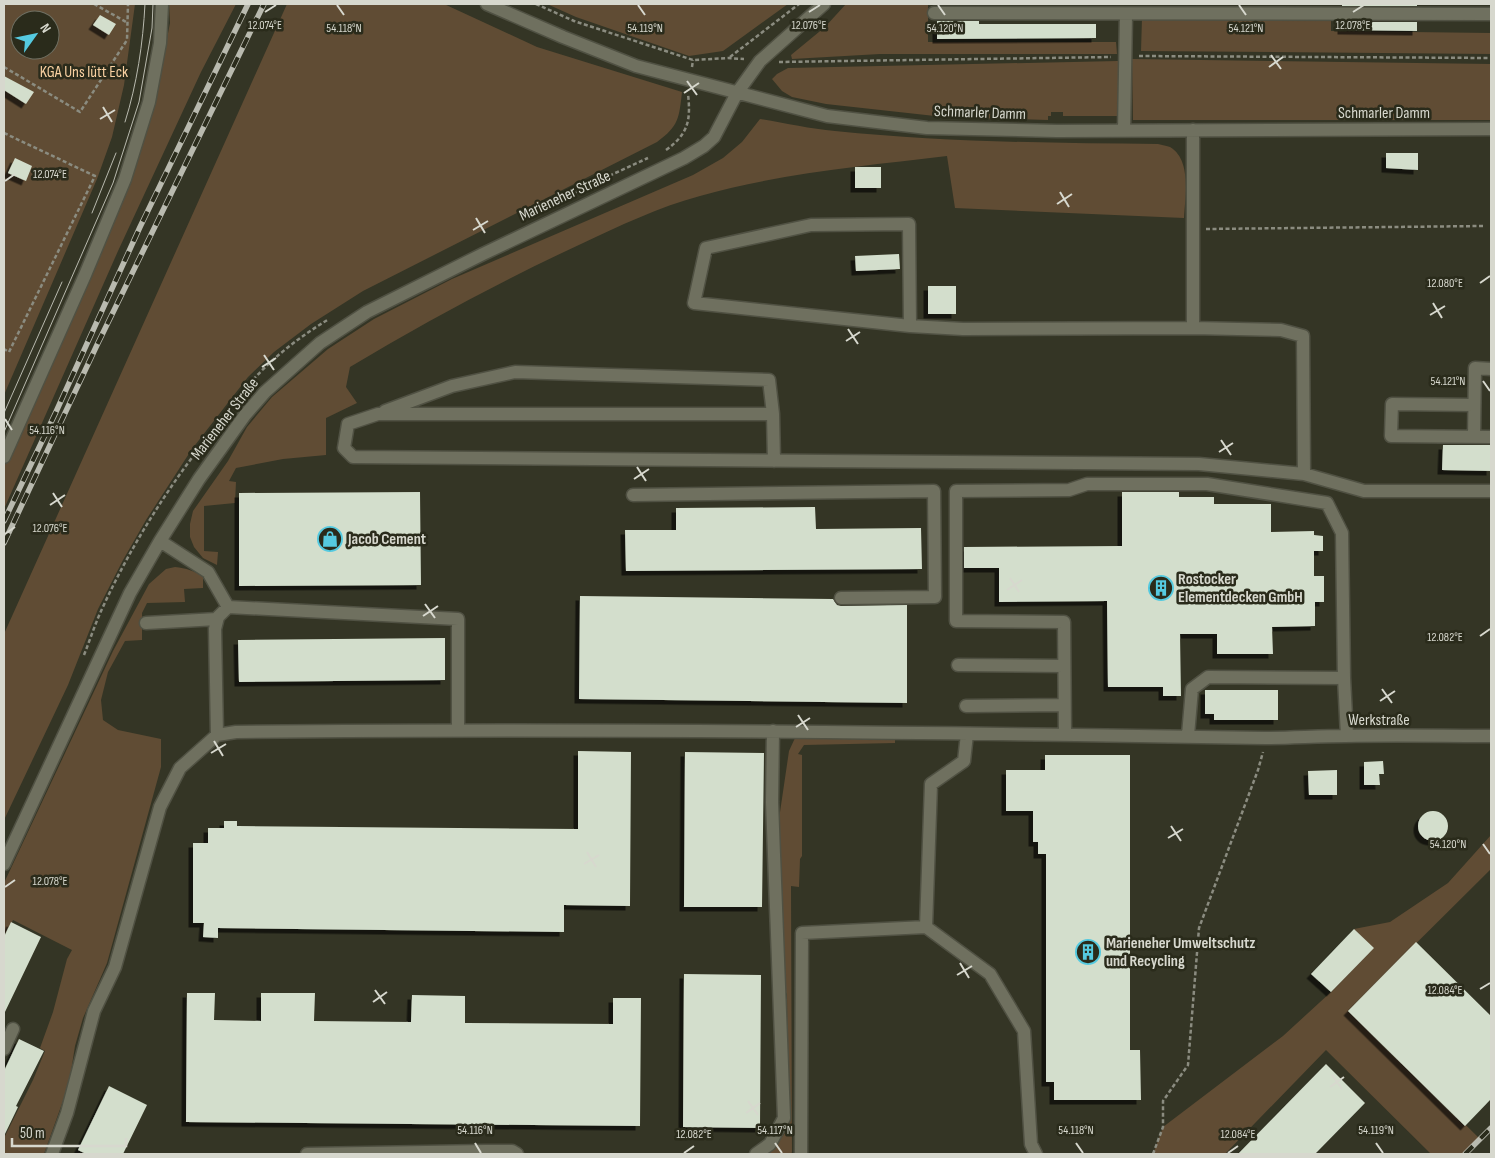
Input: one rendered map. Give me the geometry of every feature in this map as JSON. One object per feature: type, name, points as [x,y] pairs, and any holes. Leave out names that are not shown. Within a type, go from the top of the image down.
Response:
[{"type":"street","points":[[4,457],[85,275],[125,179],[149,102],[160,43],[162,4]]},
{"type":"street","name":"Schmarler Damm","points":[[487,4],[563,38],[636,66],[827,116],[927,128],[1057,131],[1491,129]]},
{"type":"street","name":"Marieneher Straße","points":[[4,864],[130,593],[199,480],[245,415],[272,385],[320,343],[367,312],[684,158],[704,146],[714,136],[737,93],[760,61],[824,4]]},
{"type":"street","points":[[934,12],[957,8],[1094,8],[1126,14],[1140,9],[1470,9],[1491,14]]},
{"type":"street","points":[[1124,130],[1126,14]]},
{"type":"street","points":[[1193,130],[1193,328]]},
{"type":"street","points":[[910,326],[909,224],[811,225],[706,248],[694,303],[910,326],[963,329],[1193,328],[1281,330],[1302,336],[1304,474]]},
{"type":"street","points":[[1474,437],[1474,368],[1491,369]]},
{"type":"street","points":[[774,461],[773,414],[769,380],[515,372],[452,386],[348,424],[344,448],[353,457],[774,461],[1199,464],[1304,474],[1364,490],[1491,491]]},
{"type":"street","points":[[1474,405],[1392,404],[1391,436],[1491,437]]},
{"type":"street","points":[[378,414],[773,414]]},
{"type":"street","points":[[1065,735],[1064,622],[956,621],[956,491],[1069,490],[1087,484],[1207,484],[1327,503],[1342,533],[1344,678],[1347,736]]},
{"type":"street","points":[[633,495],[934,491],[935,597],[841,598]]},
{"type":"street","points":[[160,541],[208,572],[228,607]]},
{"type":"street","points":[[52,1154],[67,1113],[94,1011],[115,967],[160,807],[180,768],[216,735],[214,629],[217,619],[228,607]]},
{"type":"street","points":[[228,607],[458,619],[458,729]]},
{"type":"street","points":[[146,623],[217,619]]},
{"type":"street","points":[[958,665],[1064,666]]},
{"type":"street","points":[[1188,735],[1192,689],[1208,677],[1344,678]]},
{"type":"street","points":[[966,706],[1064,706]]},
{"type":"street","name":"Werkstraße","points":[[216,735],[236,732],[458,729],[1188,735],[1267,738],[1491,736]]},
{"type":"street","points":[[756,1154],[770,1144],[784,1118],[772,802],[772,731]]},
{"type":"street","points":[[926,927],[932,784],[964,761],[967,734]]},
{"type":"street","points":[[801,1154],[802,933],[926,927],[990,974],[1024,1031],[1031,1144],[1036,1154]]},
{"type":"street","points":[[4,1049],[13,1029]]},
{"type":"street","points":[[307,1154],[512,1151],[517,1154]]},
{"type":"path","points":[[94,4],[128,23]]},
{"type":"path","points":[[4,67],[80,112],[127,40],[128,4]]},
{"type":"path","points":[[536,4],[574,21],[693,60],[728,58],[799,4]]},
{"type":"path","points":[[658,154],[672,146],[685,132],[689,120],[690,107],[688,92]]},
{"type":"path","points":[[4,133],[95,176],[9,352],[4,349]]},
{"type":"path","points":[[522,219],[650,157]]},
{"type":"path","points":[[1192,229],[1483,226]]},
{"type":"path","points":[[82,662],[102,610],[127,561],[149,522],[196,451],[253,380],[278,356],[313,328],[336,315]]},
{"type":"path","points":[[1154,1154],[1163,1127],[1164,1101],[1188,1064],[1199,928],[1258,770],[1267,738]]},
{"type":"green space","name":"KGA Uns lütt Eck","points":[[4,4],[135,4],[124,85],[112,137],[97,179],[4,395]]},
{"type":"green space","points":[[169,4],[236,4],[201,72],[118,251],[4,509],[4,465],[100,252],[161,69],[170,23]]},
{"type":"green space","points":[[287,4],[444,4],[537,47],[682,92],[679,115],[670,131],[657,142],[363,291],[311,324],[274,352],[248,377],[192,449],[146,520],[123,560],[98,609],[68,685],[4,820],[4,634]]},
{"type":"green space","points":[[547,4],[788,4],[723,51],[689,56],[576,17]]},
{"type":"green space","points":[[846,4],[928,4],[928,42],[1116,42],[1117,54],[880,54],[792,59],[791,55],[825,27]]},
{"type":"green space","points":[[1142,18],[1331,18],[1331,31],[1491,33],[1491,54],[1141,51]]},
{"type":"green space","points":[[1132,59],[1491,64],[1491,120],[1133,120]]},
{"type":"green space","points":[[1118,61],[1119,116],[1063,116],[1063,112],[1051,112],[1048,120],[944,117],[826,104],[792,97],[782,91],[772,79],[788,68]]},
{"type":"green space","points":[[760,119],[826,130],[915,138],[1158,144],[1170,147],[1182,161],[1186,180],[1184,218],[955,208],[947,156],[761,181],[685,200],[654,211],[522,272],[406,334],[350,367],[346,387],[357,403],[326,418],[326,455],[283,459],[236,468],[229,481],[236,482],[235,503],[204,506],[204,551],[218,552],[217,565],[203,558],[194,547],[190,537],[193,511],[228,461],[247,427],[272,397],[328,349],[374,319],[452,279],[693,175],[723,158],[742,142]]},
{"type":"green space","points":[[175,567],[190,570],[203,577],[203,588],[184,589],[185,602],[147,603],[142,613],[142,640],[125,641],[108,672],[101,700],[103,720],[118,730],[161,739],[161,767],[107,963],[83,1018],[75,1046],[69,1084],[44,1154],[4,1154],[4,1138],[33,1080],[45,1051],[40,1048],[53,1012],[67,959],[72,950],[13,920],[4,937],[4,883],[113,651],[149,584],[166,569]]},
{"type":"green space","points":[[795,738],[895,738],[895,743],[804,745],[798,754],[802,755],[802,856],[800,859],[799,887],[791,886],[792,1152],[791,1154],[769,1154],[788,1129],[787,994],[783,989],[779,819],[789,751]]},
{"type":"green space","points":[[1491,835],[1491,869],[1349,1010],[1480,1139],[1465,1154],[1431,1154],[1326,1050],[1225,1154],[1153,1154],[1163,1127],[1283,1036],[1331,992],[1373,948],[1354,929],[1390,922],[1448,883]]},
{"type":"building","points":[[979,4],[979,5],[937,5]]},
{"type":"building","points":[[1342,4],[1417,4],[1417,6],[1342,6]]},
{"type":"building","points":[[100,15],[116,24],[109,35],[93,25]]},
{"type":"building","points":[[937,21],[979,21],[979,24],[1096,24],[1096,38],[937,39]]},
{"type":"building","points":[[1342,22],[1417,22],[1417,31],[1342,30]]},
{"type":"building","points":[[4,76],[34,92],[26,104],[4,90]]},
{"type":"building","points":[[1386,153],[1418,153],[1418,170],[1386,168]]},
{"type":"building","points":[[15,158],[32,166],[26,181],[8,173]]},
{"type":"building","points":[[855,167],[881,167],[881,188],[855,188]]},
{"type":"building","points":[[899,254],[900,269],[856,271],[855,256]]},
{"type":"building","points":[[928,286],[956,286],[956,314],[928,314]]},
{"type":"building","points":[[1443,445],[1491,445],[1491,471],[1442,470]]},
{"type":"building","name":"Jacob Cement","points":[[420,492],[421,585],[239,586],[239,493]]},
{"type":"building","name":"Rostocker Elementdecken GmbH","points":[[1122,492],[1179,492],[1179,497],[1214,497],[1214,504],[1271,504],[1271,532],[1314,531],[1314,535],[1323,536],[1323,551],[1314,551],[1314,576],[1324,576],[1324,602],[1315,602],[1315,626],[1272,627],[1273,654],[1217,654],[1217,634],[1180,634],[1181,696],[1163,696],[1163,687],[1108,687],[1107,601],[999,602],[999,568],[964,568],[964,547],[1122,546]]},
{"type":"building","points":[[815,507],[816,529],[921,528],[922,569],[626,571],[625,530],[676,530],[676,508]]},
{"type":"building","points":[[580,596],[833,599],[837,605],[841,606],[907,605],[907,703],[579,699]]},
{"type":"building","points":[[445,638],[445,680],[239,682],[238,640]]},
{"type":"building","points":[[1205,690],[1278,690],[1278,720],[1214,720],[1214,714],[1205,714]]},
{"type":"building","points":[[578,751],[631,752],[630,906],[564,905],[564,932],[218,928],[218,938],[203,937],[204,923],[193,923],[193,843],[208,843],[208,828],[224,828],[224,821],[237,821],[237,826],[578,829]]},
{"type":"building","points":[[685,752],[764,753],[762,907],[684,907]]},
{"type":"building","name":"Marieneher Umweltschutz und Recycling","points":[[1045,755],[1130,755],[1130,1050],[1140,1050],[1141,1100],[1054,1100],[1054,1082],[1046,1082],[1046,854],[1038,854],[1038,842],[1033,842],[1033,811],[1006,811],[1006,770],[1045,770]]},
{"type":"building","points":[[1383,761],[1384,774],[1379,774],[1380,785],[1364,785],[1364,762]]},
{"type":"building","points":[[1337,770],[1337,795],[1309,795],[1308,771]]},
{"type":"building","points":[[1433,811],[1439,812],[1447,820],[1447,832],[1439,840],[1433,841],[1427,840],[1419,832],[1418,826],[1419,820],[1427,812]]},
{"type":"building","points":[[11,922],[41,937],[4,1014],[4,937]]},
{"type":"building","points":[[1354,929],[1374,948],[1331,992],[1311,974]]},
{"type":"building","points":[[1416,942],[1491,1016],[1491,1099],[1465,1126],[1348,1011]]},
{"type":"building","points":[[684,974],[761,975],[760,1128],[683,1127]]},
{"type":"building","points":[[187,993],[215,993],[214,1020],[261,1021],[261,993],[315,993],[314,1021],[411,1022],[412,995],[465,996],[465,1023],[613,1024],[613,998],[641,998],[640,1126],[186,1122]]},
{"type":"building","points":[[19,1039],[44,1051],[16,1106],[18,1107],[4,1136],[4,1071]]},
{"type":"building","points":[[1326,1064],[1365,1103],[1315,1154],[1238,1154]]},
{"type":"building","points":[[109,1086],[147,1105],[123,1154],[86,1154],[78,1150]]},
{"type":"tram line","points":[[125,122],[139,63],[145,4]]},
{"type":"tram line","points":[[4,432],[113,183],[139,102],[152,28],[153,4]]},
{"type":"tram line","points":[[92,213],[116,153]]},
{"type":"tram line","points":[[4,413],[62,282]]},
{"type":"railway","points":[[4,521],[140,227],[248,4]]},
{"type":"railway","points":[[4,543],[97,345],[264,4]]},
{"type":"railway","points":[[1465,1154],[1491,1128]]},
{"type":"place","name":"Jacob Cement","points":[[330,539]]},
{"type":"place","name":"Rostocker Elementdecken GmbH","points":[[1161,588]]},
{"type":"place","name":"Marieneher Umweltschutz und Recycling","points":[[1088,952]]}]
